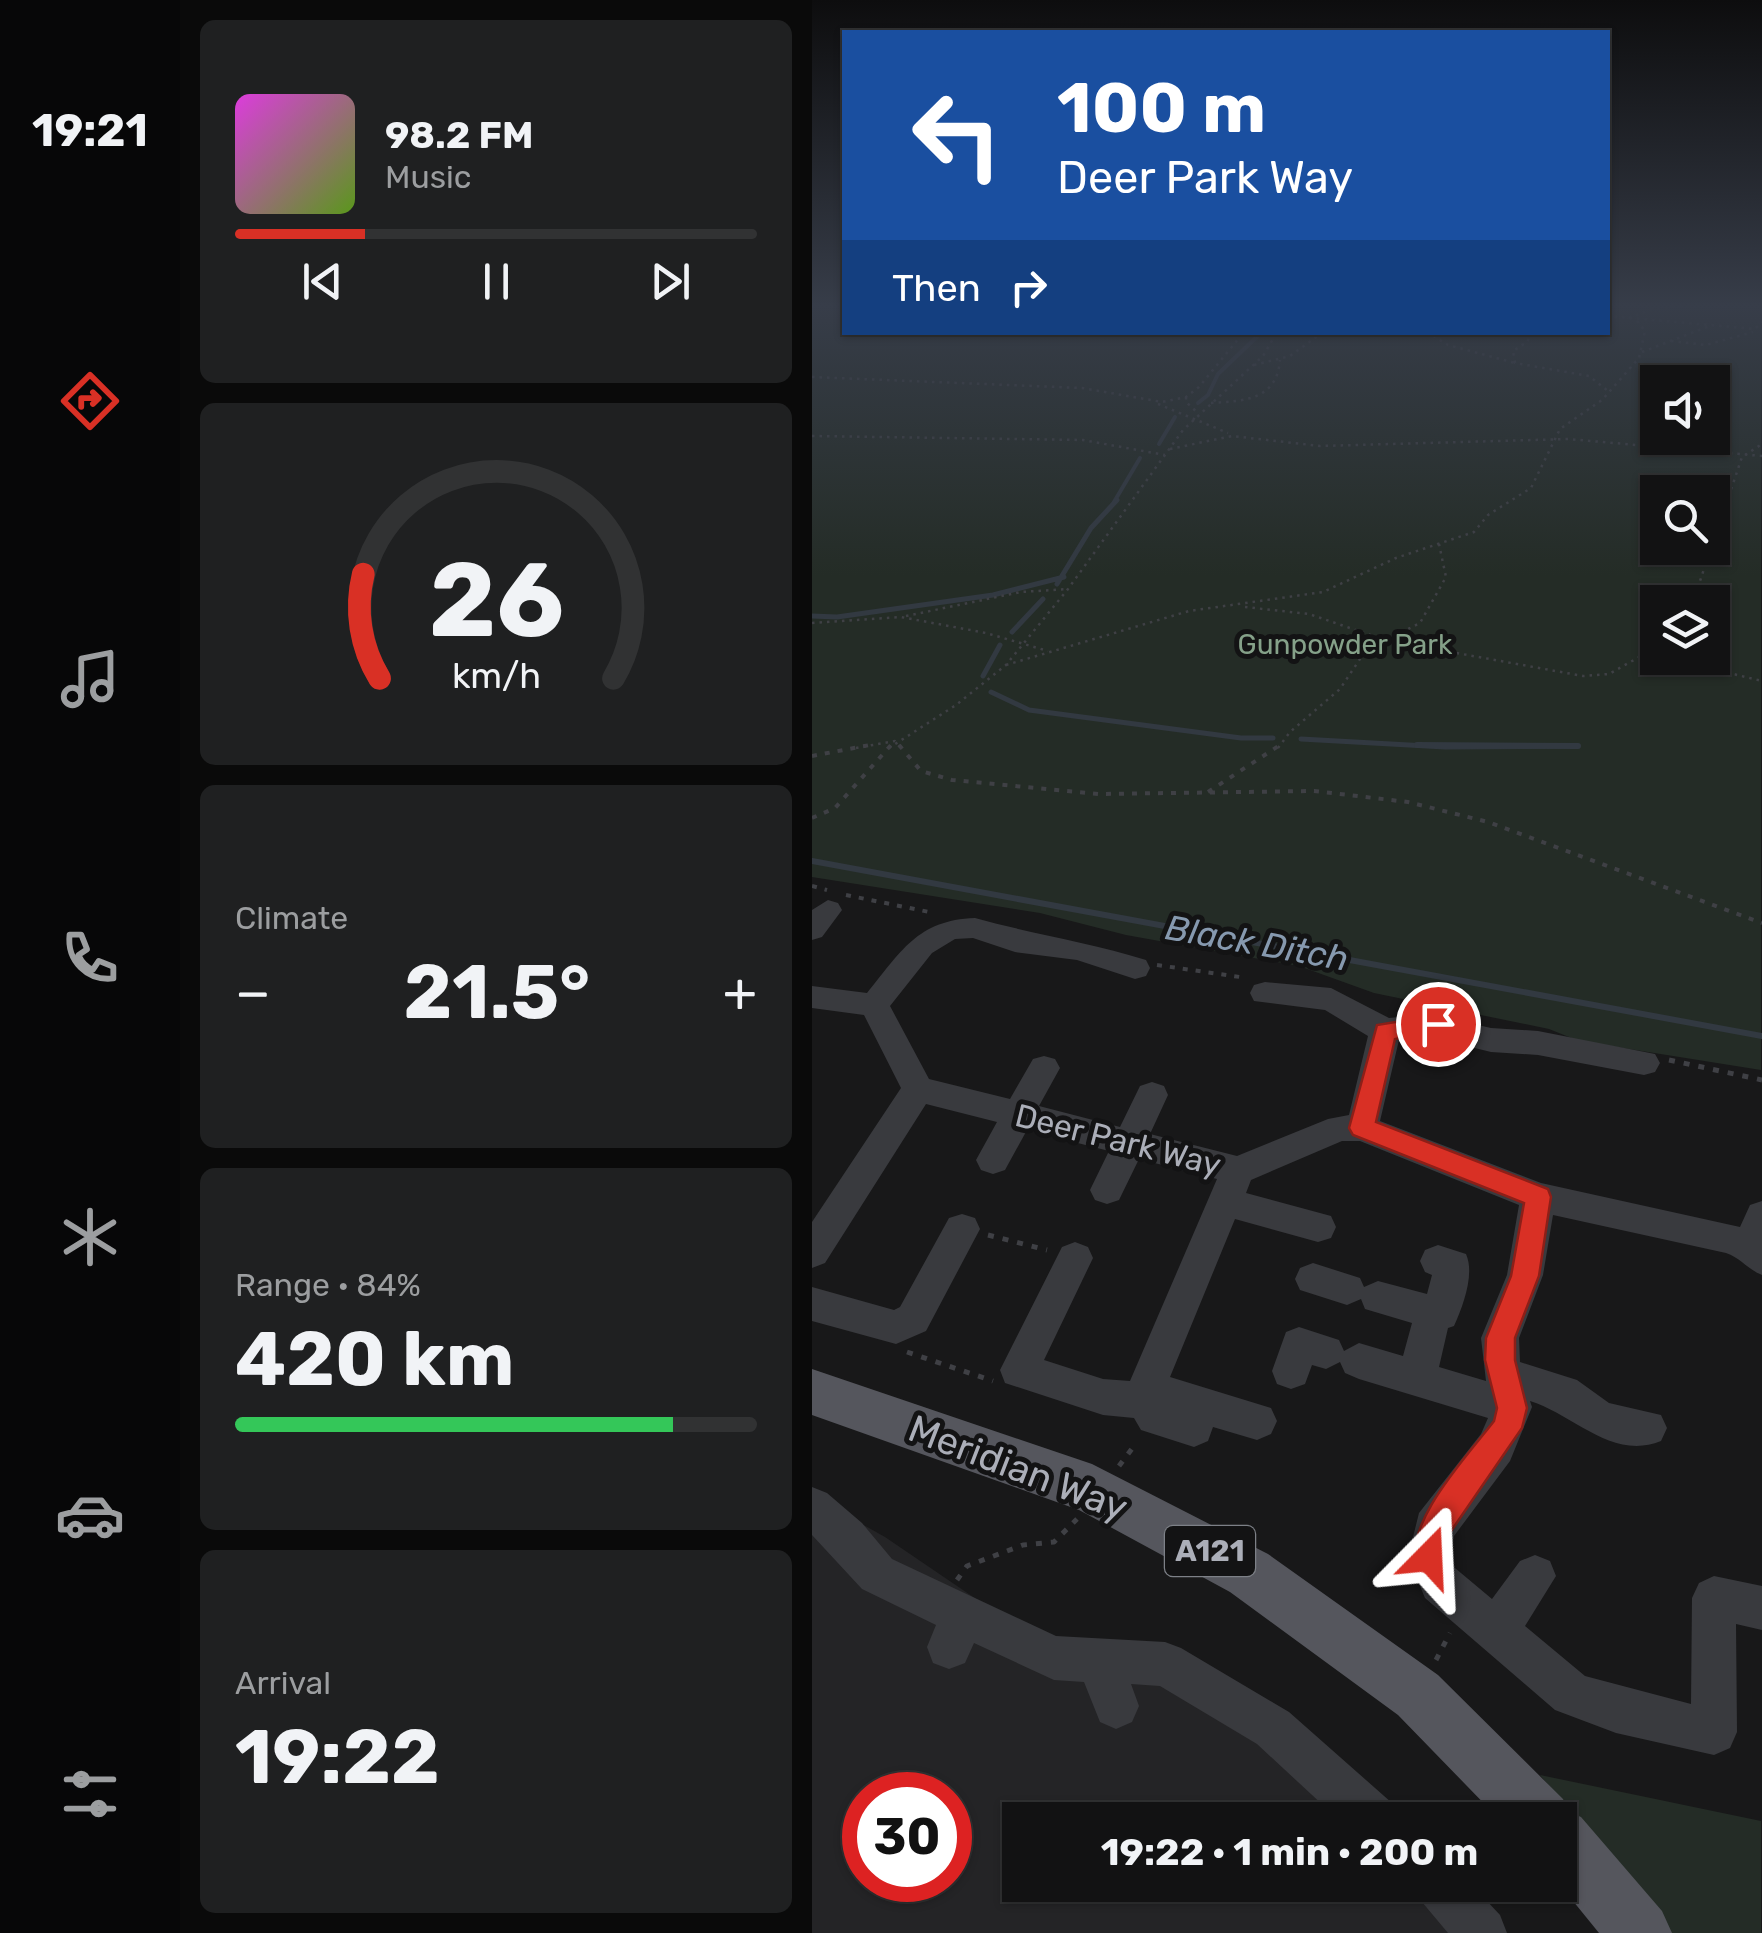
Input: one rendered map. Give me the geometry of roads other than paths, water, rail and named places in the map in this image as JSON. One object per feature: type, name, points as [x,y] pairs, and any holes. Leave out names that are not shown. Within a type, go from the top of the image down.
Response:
[{"type":"main road","name":"Meridian Way","points":[[812,1392],[1092,1489],[1250,1573],[1418,1695],[1524,1802]]},
{"type":"main road","points":[[1577,1858],[1640,1933]]},
{"type":"street","points":[[874,1005],[909,962],[937,934],[948,929],[974,928],[1015,942],[1079,950],[1135,968]]},
{"type":"street","points":[[1265,993],[1331,999],[1385,1031],[1438,1024],[1494,1040],[1543,1044],[1578,1054],[1644,1063]]},
{"type":"street","points":[[812,998],[874,1005]]},
{"type":"street","points":[[812,1252],[918,1089],[874,1005]]},
{"type":"street","points":[[1385,1031],[1362,1128],[1538,1197],[1758,1240]]},
{"type":"street","points":[[993,1160],[1044,1068]]},
{"type":"street","name":"Deer Park Way","points":[[918,1089],[1129,1143],[1232,1186],[1340,1128],[1362,1128]]},
{"type":"street","points":[[1107,1190],[1152,1095]]},
{"type":"street","points":[[1194,1428],[1155,1417],[1146,1394],[1232,1186],[1318,1227]]},
{"type":"street","points":[[1538,1197],[1525,1276],[1500,1338],[1508,1391],[1496,1447],[1434,1528],[1429,1557],[1440,1583],[1571,1694],[1616,1710],[1714,1732],[1714,1598],[1762,1608]]},
{"type":"street","points":[[820,1307],[905,1326],[913,1319],[962,1230]]},
{"type":"street","points":[[1076,1258],[1019,1370],[1103,1397],[1146,1394],[1257,1420]]},
{"type":"street","points":[[1346,1288],[1441,1314],[1453,1265],[1438,1261]]},
{"type":"street","points":[[1417,1377],[1433,1312]]},
{"type":"street","points":[[1290,1371],[1299,1344],[1417,1377],[1508,1391],[1563,1393],[1601,1420],[1647,1428]]},
{"type":"street","points":[[812,1508],[847,1538],[876,1574],[951,1622],[1054,1658],[1165,1664],[1273,1728],[1355,1802]]},
{"type":"street","points":[[1480,1618],[1535,1576]]},
{"type":"street","points":[[1098,1658],[1116,1706]]},
{"type":"street","points":[[1454,1902],[1482,1933]]},
{"type":"waterway","points":[[1198,403],[1208,395]]},
{"type":"waterway","points":[[1159,444],[1175,417]]},
{"type":"waterway","points":[[1114,502],[1140,458]]},
{"type":"waterway","points":[[1061,578],[1091,528],[1117,500]]},
{"type":"waterway","points":[[812,616],[837,617],[993,595],[1061,578]]},
{"type":"waterway","points":[[1057,584],[1061,578]]},
{"type":"waterway","points":[[1012,632],[1043,599]]},
{"type":"waterway","points":[[983,676],[1000,645]]},
{"type":"waterway","points":[[991,692],[1029,710],[1241,738],[1273,738]]},
{"type":"waterway","points":[[1301,739],[1445,747],[1578,746],[1417,745]]},
{"type":"waterway","name":"Black Ditch","points":[[812,861],[1762,1036]]},
{"type":"park label","name":"Gunpowder Park","points":[[1345,644]]}]
